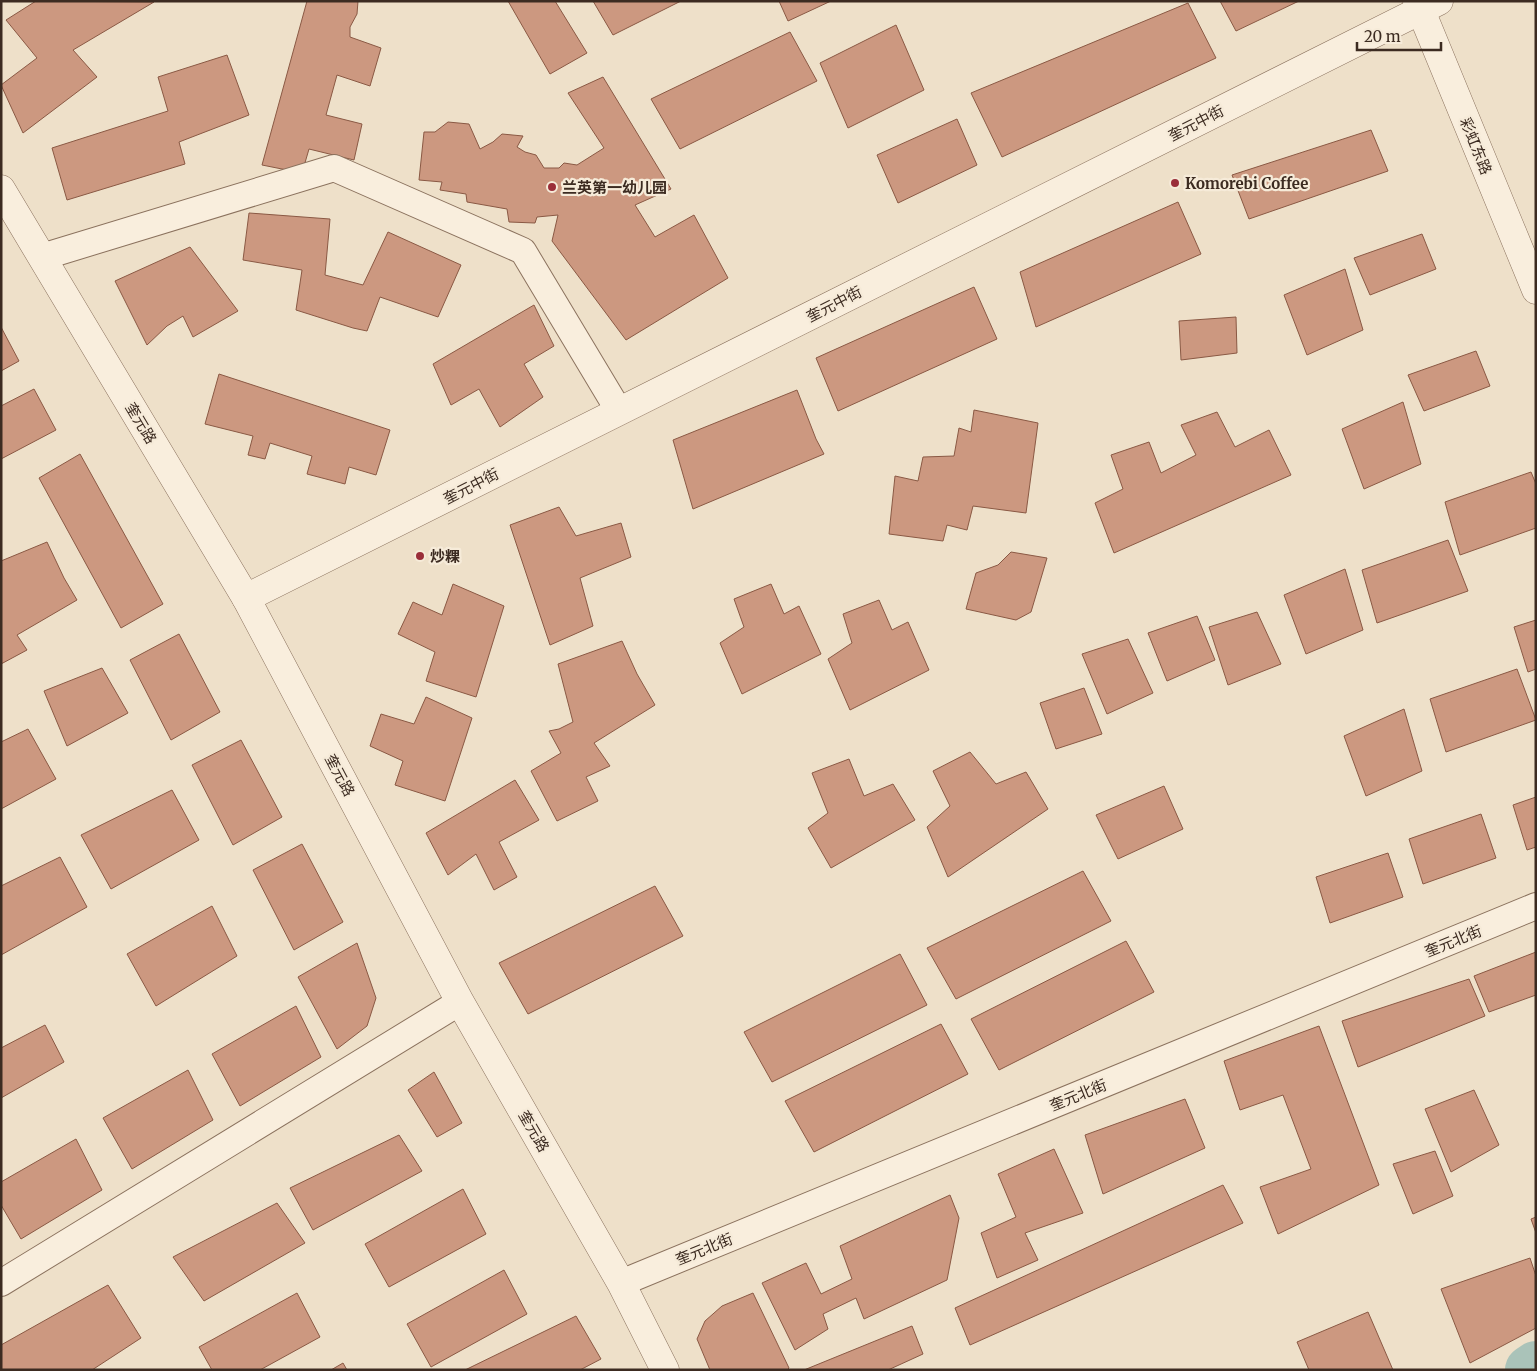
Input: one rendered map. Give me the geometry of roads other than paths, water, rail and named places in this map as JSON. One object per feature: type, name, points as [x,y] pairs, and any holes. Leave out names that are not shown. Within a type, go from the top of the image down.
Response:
[{"type":"street","name":"彩虹东路","points":[[1426,4],[1536,290]]},
{"type":"street","name":"奎元中街","points":[[246,598],[1426,4]]},
{"type":"street","points":[[42,257],[334,168],[523,251],[619,411]]},
{"type":"street","name":"奎元路","points":[[1,188],[246,598],[460,1002],[620,1283],[665,1370]]},
{"type":"street","name":"奎元北街","points":[[620,1283],[1536,906]]},
{"type":"street","points":[[1,1283],[460,1002]]},
{"type":"waterway","points":[[1530,1370],[1536,1366]]},
{"type":"place","name":"Komorebi Coffee","points":[[1175,183]]},
{"type":"place","name":"兰英第一幼儿园","points":[[552,187]]},
{"type":"place","name":"炒粿","points":[[420,556]]}]
